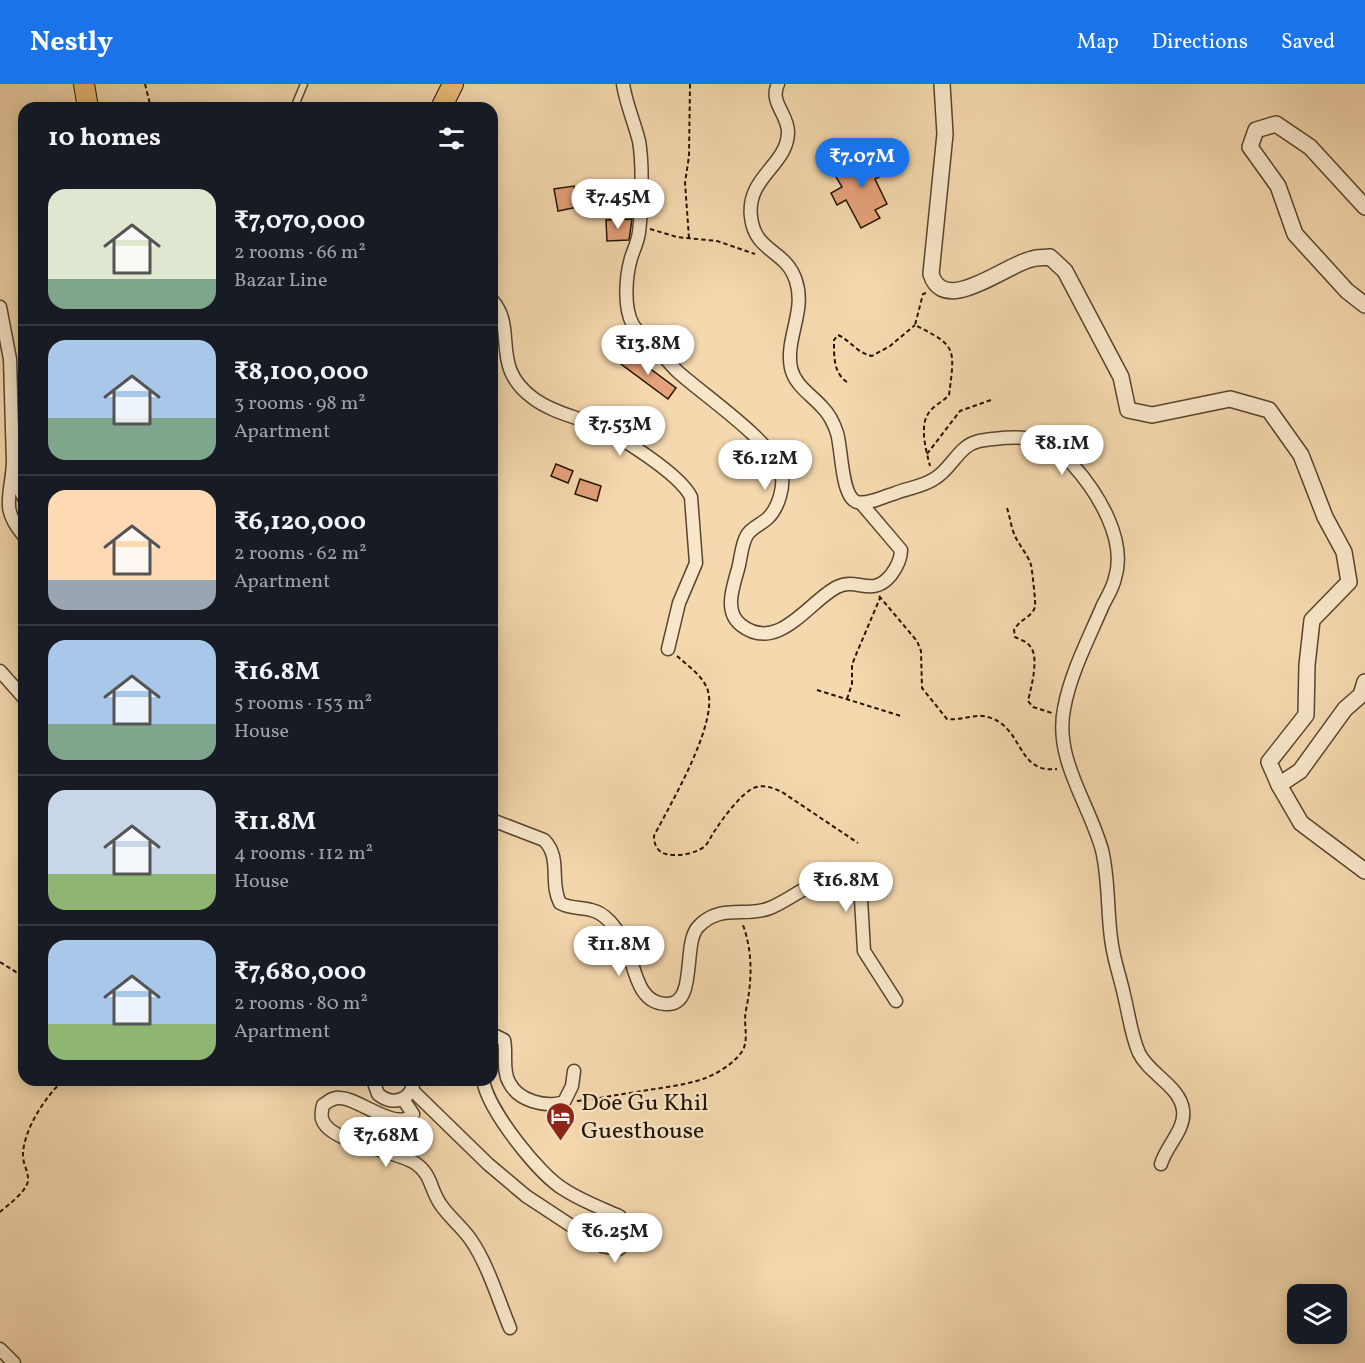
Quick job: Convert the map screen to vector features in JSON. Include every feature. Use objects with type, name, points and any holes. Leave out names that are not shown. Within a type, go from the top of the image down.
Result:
[{"type":"highway","points":[[84,84],[87,102]]},
{"type":"highway","points":[[444,102],[451,85]]},
{"type":"street","points":[[623,84],[626,102],[639,140],[640,154],[639,226],[629,270],[627,302],[634,325],[676,370],[764,445],[776,460],[781,472],[782,483],[776,506],[769,517],[746,536],[732,589],[733,616],[740,624],[759,632],[773,632],[790,625],[827,592],[841,585],[871,588],[885,582],[901,559],[901,550],[861,503]]},
{"type":"street","points":[[778,84],[774,98],[788,132],[785,145],[777,160],[755,189],[750,205],[751,219],[755,233],[763,246],[784,259],[796,279],[799,294],[798,316],[790,355],[794,376],[798,384],[826,410],[832,419],[839,438],[849,496],[861,503],[920,486],[934,480],[971,444],[982,440],[1025,436],[1038,440],[1055,450],[1073,466],[1109,518],[1115,542],[1117,570],[1071,685],[1063,715],[1063,741],[1070,768],[1105,862],[1111,939],[1138,1052],[1145,1064],[1176,1094],[1184,1113],[1182,1122],[1161,1164]]},
{"type":"street","points":[[942,84],[945,134],[931,274],[938,288],[947,291],[964,289],[1031,259],[1050,257],[1065,271],[1121,377],[1128,410],[1152,415],[1230,399],[1269,410],[1301,455],[1325,517],[1344,552],[1349,582],[1312,620],[1307,665],[1306,715],[1269,762],[1301,824],[1365,871]]},
{"type":"street","points":[[1365,207],[1310,147],[1276,124],[1256,130],[1250,147],[1278,186],[1295,234],[1347,291],[1365,305]]},
{"type":"street","points":[[0,307],[10,359],[12,475],[5,499],[6,514],[18,529]]},
{"type":"street","points":[[498,320],[511,375],[533,399],[611,433],[687,488],[691,497],[696,563],[679,603],[668,649]]},
{"type":"street","points":[[12,475],[18,486]]},
{"type":"street","points":[[0,671],[18,691]]},
{"type":"street","points":[[1279,785],[1300,771],[1345,709],[1361,694],[1365,682]]},
{"type":"street","points":[[498,822],[544,840],[550,846],[555,863],[556,889],[560,903],[574,909],[592,910],[610,922],[625,942],[633,972],[643,991],[659,1004],[669,1005],[681,997],[688,977],[691,938],[699,925],[724,912],[739,910],[756,912],[770,909],[797,893],[826,881],[851,886],[858,892],[861,899],[864,951],[896,1001]]},
{"type":"street","points":[[498,1037],[504,1040],[509,1082],[530,1100],[547,1105],[564,1102],[572,1086],[574,1071]]},
{"type":"street","points":[[375,1086],[378,1094],[389,1101],[403,1099],[412,1086]]},
{"type":"street","points":[[414,1086],[488,1164],[526,1196],[602,1246],[619,1249],[626,1244],[630,1230],[626,1222],[565,1191],[552,1181],[537,1166],[489,1099],[485,1086]]},
{"type":"street","points":[[403,1099],[413,1114],[408,1118],[388,1117],[348,1099],[340,1098],[330,1099],[323,1105],[322,1120],[327,1127],[339,1135],[366,1147],[414,1162],[427,1172],[441,1206],[472,1241],[510,1328]]},
{"type":"street","points":[[0,1349],[14,1363]]},
{"type":"lane","points":[[296,102],[304,84]]},
{"type":"path","points":[[145,84],[150,102]]},
{"type":"path","points":[[689,238],[685,183],[690,84]]},
{"type":"path","points":[[639,226],[677,237],[717,241],[754,254],[775,253]]},
{"type":"path","points":[[847,382],[841,378],[835,368],[834,340],[838,335],[862,354],[872,356],[890,346],[915,324],[923,294],[947,291]]},
{"type":"path","points":[[915,324],[941,338],[949,346],[952,355],[949,395],[928,412],[924,433],[934,480]]},
{"type":"path","points":[[927,454],[960,411],[991,400]]},
{"type":"path","points":[[1007,508],[1014,533],[1031,563],[1036,601],[1035,608],[1017,623],[1014,630],[1016,636],[1030,644],[1034,650],[1034,680],[1028,700],[1032,707],[1038,710],[1063,715]]},
{"type":"path","points":[[871,588],[917,641],[921,651],[922,688],[947,720],[987,716],[1009,728],[1031,765],[1052,770],[1070,768]]},
{"type":"path","points":[[847,699],[852,684],[852,665],[880,598]]},
{"type":"path","points":[[668,649],[698,676],[707,687],[709,696],[704,734],[654,836],[654,843],[659,852],[667,855],[680,855],[697,851],[706,845],[720,823],[751,790],[768,785],[858,843]]},
{"type":"path","points":[[817,690],[901,716]]},
{"type":"path","points":[[564,1102],[673,1086],[704,1079],[725,1068],[738,1057],[747,1036],[744,1021],[751,984],[749,941],[739,910]]},
{"type":"path","points":[[0,962],[18,973]]},
{"type":"path","points":[[0,1212],[26,1186],[28,1180],[23,1153],[28,1135],[39,1111],[58,1086]]},
{"type":"building","points":[[879,153],[889,172],[875,179],[887,204],[875,210],[880,218],[861,228],[846,200],[837,205],[831,193],[842,187],[835,175]]},
{"type":"building","points":[[574,186],[578,207],[558,211],[554,189]]},
{"type":"building","points":[[632,219],[629,240],[607,241],[606,220]]},
{"type":"building","points":[[629,353],[676,388],[668,399],[621,364]]},
{"type":"building","points":[[556,464],[573,471],[568,483],[551,476]]},
{"type":"building","points":[[580,479],[601,486],[597,501],[575,494]]},
{"type":"place","name":"Doe Gu Khil Guesthouse","points":[[560,1142]]}]
